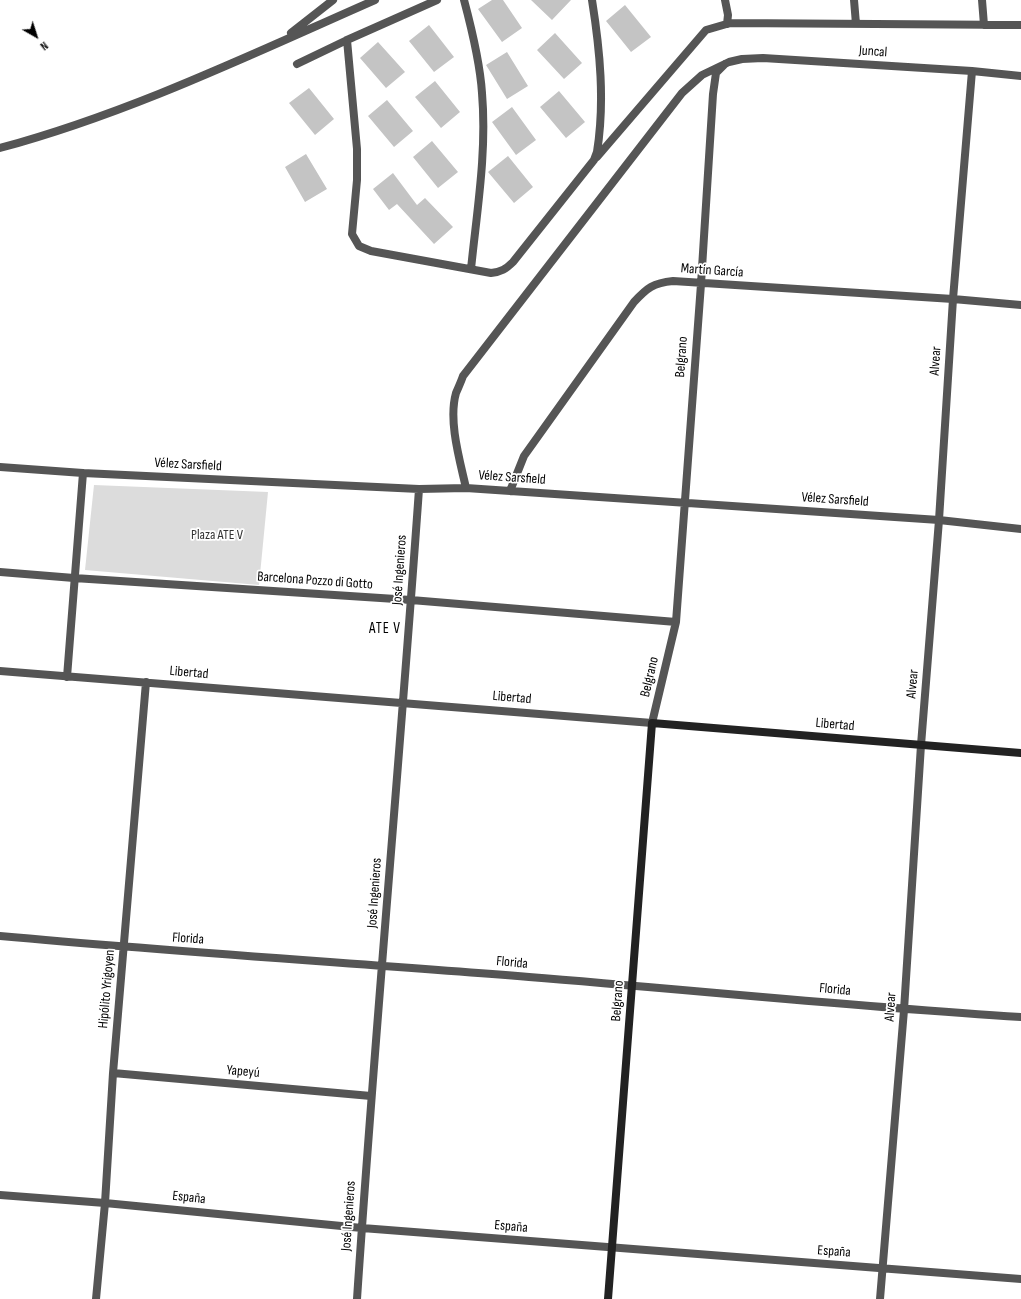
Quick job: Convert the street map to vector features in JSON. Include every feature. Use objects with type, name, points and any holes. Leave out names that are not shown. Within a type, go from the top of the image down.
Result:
[{"type":"main road","name":"Libertad","points":[[652,723],[1021,753]]},
{"type":"main road","name":"Belgrano","points":[[608,1299],[652,723]]},
{"type":"street","points":[[281,41],[333,0]]},
{"type":"street","points":[[0,148],[76,125],[150,98],[375,0]]},
{"type":"street","points":[[296,64],[437,0]]},
{"type":"street","points":[[464,0],[471,28],[481,86],[484,138],[481,184],[471,269]]},
{"type":"street","points":[[592,0],[598,36],[601,100],[598,147],[594,160]]},
{"type":"street","points":[[725,0],[728,15],[727,24]]},
{"type":"street","points":[[854,0],[856,24]]},
{"type":"street","points":[[982,0],[984,25]]},
{"type":"street","points":[[347,40],[357,149],[357,180],[352,234],[359,246],[371,251],[471,269],[499,272],[507,269],[594,160],[706,30],[727,24],[1021,25]]},
{"type":"street","name":"Juncal","points":[[466,488],[455,441],[454,408],[456,394],[463,376],[682,92],[702,75],[725,64],[742,59],[763,58],[972,71],[1021,76]]},
{"type":"street","name":"Belgrano","points":[[652,723],[676,622],[701,284],[712,94],[716,73],[725,64]]},
{"type":"street","name":"Alvear","points":[[880,1299],[904,1010],[921,745],[939,520],[953,299],[972,71]]},
{"type":"street","name":"Martín García","points":[[510,491],[524,456],[642,293],[657,283],[673,281],[953,299],[1021,305]]},
{"type":"street","name":"Vélez Sarsfield","points":[[0,467],[82,473],[419,490],[466,488],[939,520],[1021,529]]},
{"type":"street","points":[[67,676],[82,473]]},
{"type":"street","name":"José Ingenieros","points":[[357,1299],[371,1096],[383,965],[419,490]]},
{"type":"street","name":"Barcelona Pozzo di Gotto","points":[[0,572],[411,600],[676,622]]},
{"type":"street","name":"Libertad","points":[[0,672],[402,702],[652,723]]},
{"type":"street","name":"Hipólito Yrigoyen","points":[[96,1299],[105,1203],[123,947],[146,682]]},
{"type":"street","name":"Florida","points":[[0,936],[123,947],[383,965],[632,985],[904,1010],[1021,1017]]},
{"type":"street","name":"Yapeyú","points":[[113,1073],[371,1096]]},
{"type":"street","name":"España","points":[[0,1195],[105,1203],[362,1228],[1021,1279]]},
{"type":"green space","name":"Plaza ATE V","points":[[94,485],[268,492],[259,585],[85,570]]},
{"type":"building","points":[[492,0],[503,0],[522,28],[502,42],[478,9]]},
{"type":"building","points":[[531,0],[571,0],[552,20]]},
{"type":"building","points":[[625,5],[651,37],[631,52],[606,21]]},
{"type":"building","points":[[429,25],[454,57],[434,72],[409,41]]},
{"type":"building","points":[[555,33],[582,63],[564,79],[537,50]]},
{"type":"building","points":[[378,42],[405,72],[386,88],[360,58]]},
{"type":"building","points":[[507,52],[528,86],[507,99],[486,65]]},
{"type":"building","points":[[435,81],[460,112],[441,128],[415,97]]},
{"type":"building","points":[[309,88],[334,119],[315,135],[289,103]]},
{"type":"building","points":[[559,91],[585,122],[566,138],[540,107]]},
{"type":"building","points":[[387,100],[413,131],[394,147],[368,116]]},
{"type":"building","points":[[512,107],[536,140],[516,155],[492,122]]},
{"type":"building","points":[[432,141],[458,172],[438,188],[413,157]]},
{"type":"building","points":[[306,154],[327,189],[305,202],[285,167]]},
{"type":"building","points":[[508,156],[533,187],[514,203],[488,172]]},
{"type":"building","points":[[393,173],[417,205],[425,198],[453,227],[434,244],[397,204],[389,210],[373,189]]},
{"type":"district","name":"ATE V","points":[[385,629]]}]
